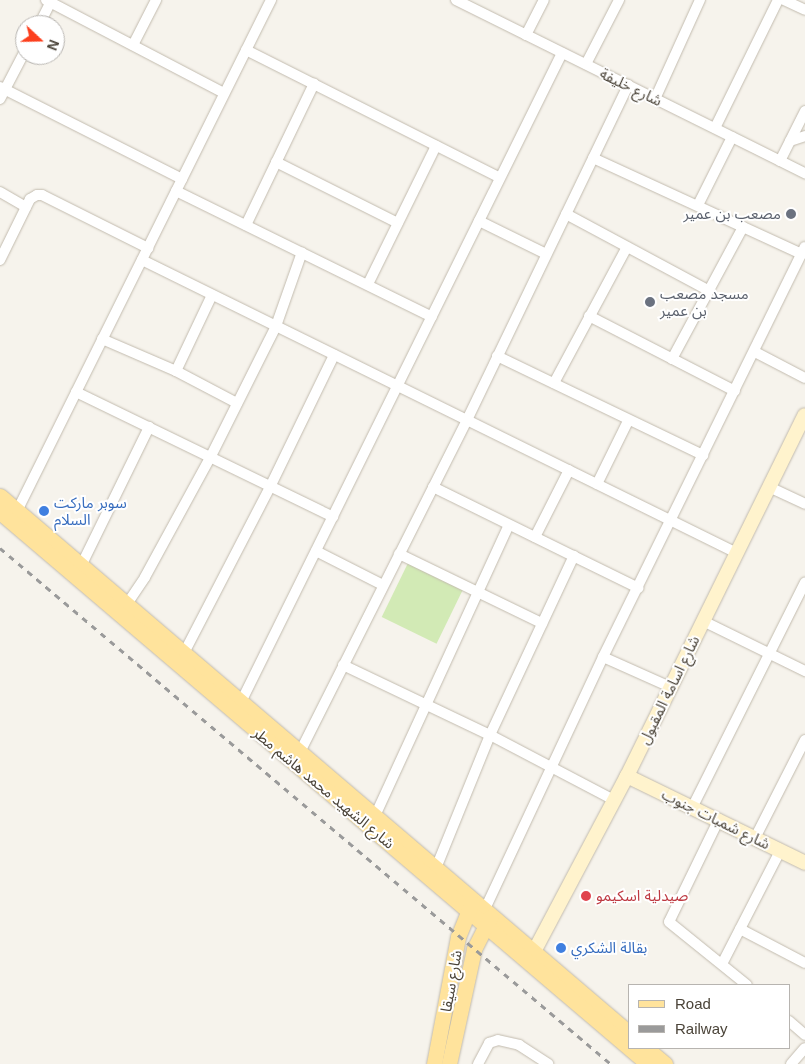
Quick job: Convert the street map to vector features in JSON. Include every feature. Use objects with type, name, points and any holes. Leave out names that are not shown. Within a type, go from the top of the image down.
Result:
[{"type":"main road","name":"شارع الشهيد محمد هاشم مطر","points":[[0,496],[436,868],[471,905]]},
{"type":"main road","name":"شارع الشهيد محمد هاشم مطر","points":[[0,512],[471,905],[487,916],[628,1046]]},
{"type":"main road","name":"شارع سيقا","points":[[434,1064],[458,937],[471,905]]},
{"type":"main road","name":"شارع سيقا","points":[[449,1064],[474,949],[487,916]]},
{"type":"main road","name":"شارع الشهيد محمد هاشم مطر","points":[[532,957],[628,1032]]},
{"type":"main road","name":"شارع الشهيد محمد هاشم مطر","points":[[632,1049],[648,1064]]},
{"type":"main road","points":[[647,1049],[666,1064]]},
{"type":"street","points":[[133,45],[156,0]]},
{"type":"street","points":[[17,511],[271,0]]},
{"type":"street","name":"شارع خليفة","points":[[456,0],[805,173]]},
{"type":"street","points":[[526,35],[544,0]]},
{"type":"street","points":[[586,64],[619,0]]},
{"type":"street","points":[[655,99],[700,0]]},
{"type":"street","points":[[715,128],[778,0]]},
{"type":"street","points":[[784,0],[805,10]]},
{"type":"street","points":[[43,15],[49,1],[224,93]]},
{"type":"street","points":[[246,50],[500,178]]},
{"type":"street","points":[[241,702],[562,52]]},
{"type":"street","points":[[0,99],[3,88],[17,65]]},
{"type":"street","points":[[246,225],[314,84]]},
{"type":"street","points":[[300,752],[467,420],[628,85]]},
{"type":"street","points":[[3,88],[182,179]]},
{"type":"street","points":[[780,161],[805,111]]},
{"type":"street","points":[[790,141],[805,136]]},
{"type":"street","points":[[698,205],[732,137]]},
{"type":"street","points":[[368,284],[436,146]]},
{"type":"street","points":[[487,916],[603,657],[755,352],[803,250],[743,227],[592,158]]},
{"type":"street","points":[[276,162],[398,223]]},
{"type":"street","points":[[176,191],[432,316]]},
{"type":"street","points":[[0,192],[26,207]]},
{"type":"street","points":[[0,260],[30,199],[42,195],[148,248]]},
{"type":"street","points":[[566,214],[708,290]]},
{"type":"street","points":[[479,221],[546,254]]},
{"type":"street","points":[[672,359],[743,227]]},
{"type":"street","points":[[554,383],[628,247]]},
{"type":"street","points":[[126,604],[145,577],[210,458],[276,326],[302,252]]},
{"type":"street","points":[[142,260],[737,553]]},
{"type":"street","points":[[176,371],[212,295]]},
{"type":"street","points":[[589,316],[735,391]]},
{"type":"street","points":[[102,339],[176,371],[237,403]]},
{"type":"street","points":[[755,352],[805,378]]},
{"type":"street","points":[[184,653],[270,487],[334,355]]},
{"type":"street","points":[[497,356],[628,421],[703,455]]},
{"type":"street","points":[[76,392],[333,517]]},
{"type":"street","name":"شارع اسامة المقبول","points":[[532,957],[614,800],[805,415]]},
{"type":"street","points":[[597,484],[628,421]]},
{"type":"street","points":[[81,566],[149,427]]},
{"type":"street","points":[[535,537],[569,470]]},
{"type":"street","points":[[433,487],[638,588]]},
{"type":"street","points":[[769,487],[805,504]]},
{"type":"street","points":[[375,816],[509,525]]},
{"type":"street","points":[[316,551],[383,585]]},
{"type":"street","points":[[399,554],[542,623]]},
{"type":"street","points":[[436,868],[490,735],[574,556]]},
{"type":"street","points":[[693,806],[805,582]]},
{"type":"street","points":[[703,621],[805,671]]},
{"type":"street","points":[[603,657],[670,687]]},
{"type":"street","points":[[343,666],[490,735],[614,800]]},
{"type":"street","points":[[755,838],[805,740]]},
{"type":"street","name":"شارع شمبات جنوب","points":[[626,776],[693,806],[805,863]]},
{"type":"street","points":[[719,819],[669,922],[745,984]]},
{"type":"street","points":[[722,964],[780,850]]},
{"type":"street","points":[[740,930],[805,963]]},
{"type":"street","points":[[790,1022],[805,1035]]},
{"type":"street","points":[[478,1064],[490,1043],[498,1040],[520,1045],[548,1064]]},
{"type":"street","points":[[791,1064],[805,1048]]},
{"type":"green space","points":[[408,563],[463,590],[437,644],[382,617]]},
{"type":"railway","points":[[0,548],[611,1064]]},
{"type":"place","name":"مصعب بن عمير","points":[[791,214]]},
{"type":"place","name":"مسجد مصعب بن عمير","points":[[650,302]]},
{"type":"place","name":"سوبر ماركت السلام","points":[[44,511]]},
{"type":"place","name":"صيدلية اسكيمو","points":[[586,896]]},
{"type":"place","name":"بقالة الشكري","points":[[561,948]]}]
